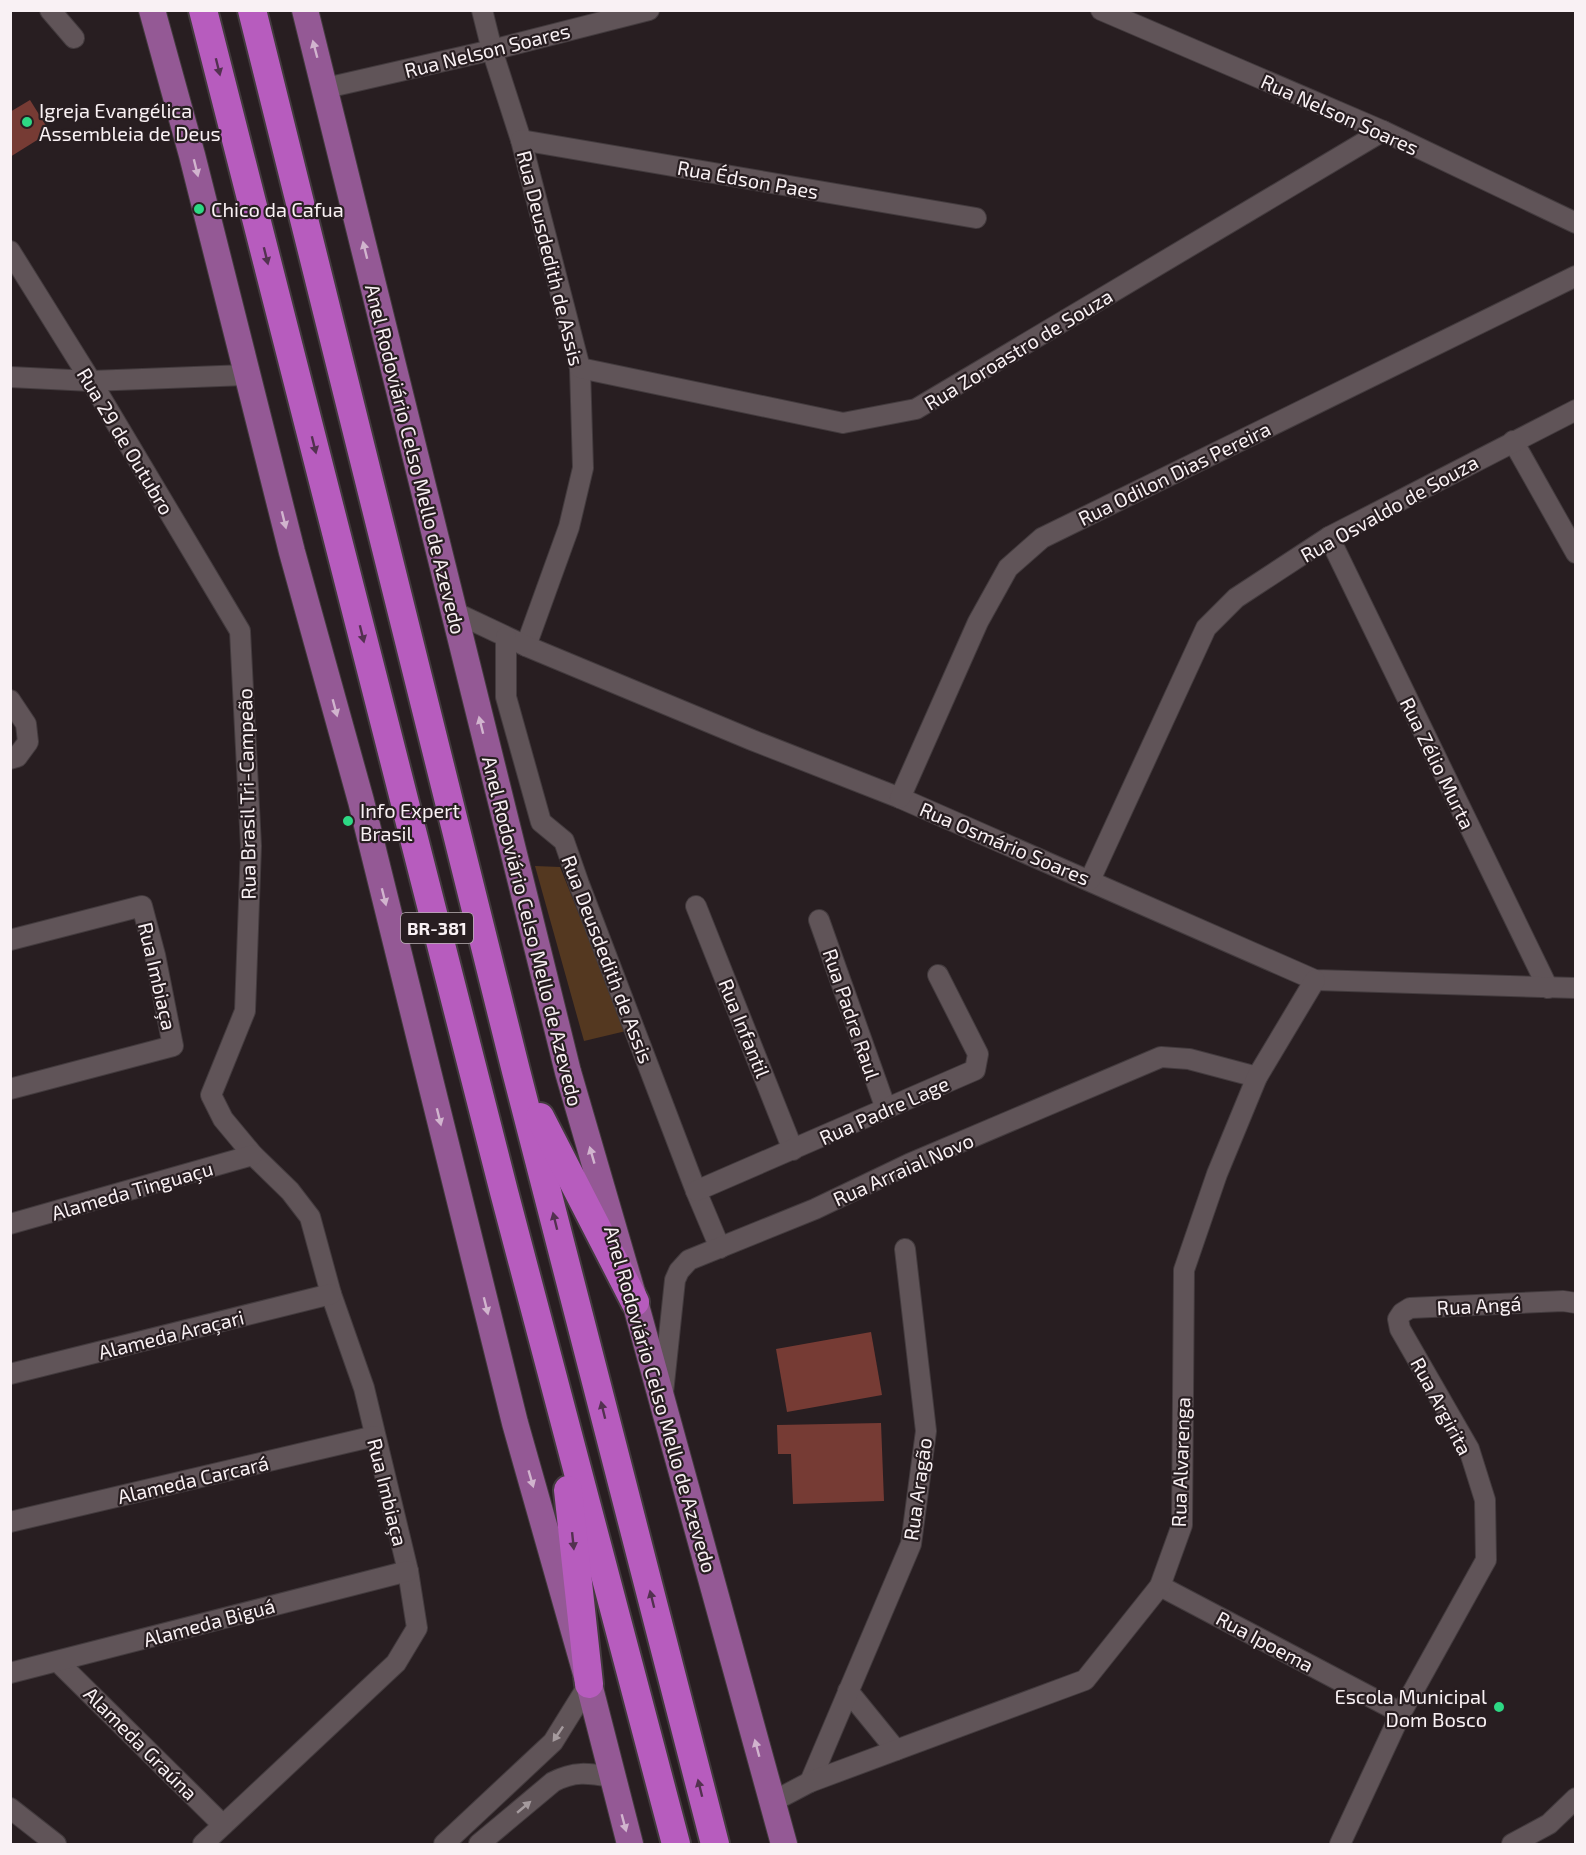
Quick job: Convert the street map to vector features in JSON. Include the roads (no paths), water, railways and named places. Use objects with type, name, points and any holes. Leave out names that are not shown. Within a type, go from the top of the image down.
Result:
[{"type":"highway","name":"BR-381","points":[[203,10],[498,1169],[675,1845]]},
{"type":"highway","name":"BR-381","points":[[252,12],[516,1071],[715,1845]]},
{"type":"highway","points":[[516,1071],[635,1302]]},
{"type":"highway","points":[[559,1399],[589,1684]]},
{"type":"main road","points":[[152,10],[192,155],[295,564],[361,801],[515,1423],[589,1684],[630,1845]]},
{"type":"main road","name":"Anel Rodoviário Celso Mello de Azevedo","points":[[305,10],[568,1072],[635,1302],[784,1845]]},
{"type":"street","points":[[50,10],[74,38]]},
{"type":"street","name":"Rua Deusdedith de Assis","points":[[482,10],[492,50],[521,140],[580,368],[584,468],[569,527],[526,646]]},
{"type":"street","name":"Rua Nelson Soares","points":[[326,88],[492,50],[649,10]]},
{"type":"street","name":"Rua Nelson Soares","points":[[1101,10],[1383,131],[1575,223]]},
{"type":"street","name":"Rua Zoroastro de Souza","points":[[580,368],[843,423],[916,409],[1383,131]]},
{"type":"street","name":"Rua Édson Paes","points":[[521,140],[976,218]]},
{"type":"street","name":"Rua 29 de Outubro","points":[[10,251],[91,381],[240,631]]},
{"type":"street","name":"Rua Odilon Dias Pereira","points":[[900,798],[978,622],[1008,568],[1042,538],[1575,276]]},
{"type":"street","points":[[10,377],[91,381],[246,375]]},
{"type":"street","name":"Rua Osvaldo de Souza","points":[[1090,880],[1206,627],[1236,598],[1329,537],[1575,410]]},
{"type":"street","points":[[1513,441],[1575,553]]},
{"type":"street","name":"Rua Zélio Murta","points":[[1329,537],[1548,988]]},
{"type":"street","name":"Rua Osmário Soares","points":[[452,611],[526,646],[752,740],[900,798],[1315,980],[1575,988]]},
{"type":"street","name":"Rua Brasil Tri-Campeão","points":[[211,1095],[244,1011],[251,846],[240,631]]},
{"type":"street","name":"Rua Deusdedith de Assis","points":[[506,637],[506,697],[541,822],[564,841],[696,1191],[720,1248]]},
{"type":"street","points":[[10,700],[26,724],[28,742],[17,757],[10,759]]},
{"type":"street","name":"Rua Imbiaça","points":[[10,940],[142,906],[173,1046],[10,1089]]},
{"type":"street","name":"Rua Infantil","points":[[696,906],[793,1150]]},
{"type":"street","name":"Rua Padre Raul","points":[[819,920],[886,1109]]},
{"type":"street","name":"Rua Padre Lage","points":[[696,1191],[975,1070],[978,1054],[938,975]]},
{"type":"street","name":"Rua Alvarenga","points":[[772,1802],[810,1782],[1085,1680],[1160,1586],[1182,1525],[1184,1270],[1217,1174],[1257,1077],[1315,980]]},
{"type":"street","name":"Rua Arraial Novo","points":[[662,1401],[675,1280],[679,1271],[690,1260],[815,1209],[909,1164],[1161,1058],[1189,1059],[1257,1077]]},
{"type":"street","name":"Rua Imbiaça","points":[[203,1845],[396,1663],[417,1628],[408,1571],[364,1388],[331,1294],[310,1217],[290,1191],[253,1155],[223,1119],[211,1095]]},
{"type":"street","name":"Alameda Tinguaçu","points":[[10,1224],[253,1155]]},
{"type":"street","name":"Rua Aragão","points":[[810,1782],[911,1544],[926,1431],[905,1249]]},
{"type":"street","name":"Alameda Araçari","points":[[10,1374],[331,1294]]},
{"type":"street","name":"Rua Angá","points":[[1400,1329],[1398,1319],[1410,1308],[1563,1301],[1575,1303]]},
{"type":"street","name":"Rua Argirita","points":[[1340,1845],[1401,1713],[1486,1560],[1485,1500],[1468,1449],[1400,1329]]},
{"type":"street","name":"Alameda Carcará","points":[[10,1522],[375,1436]]},
{"type":"street","name":"Alameda Biguá","points":[[10,1673],[408,1571]]},
{"type":"street","name":"Rua Ipoema","points":[[1160,1586],[1401,1713]]},
{"type":"street","name":"Alameda Graúna","points":[[58,1662],[223,1825]]},
{"type":"street","points":[[444,1845],[553,1742],[589,1684]]},
{"type":"street","points":[[848,1691],[896,1750]]},
{"type":"street","points":[[479,1845],[552,1782],[566,1775],[590,1774],[611,1777]]},
{"type":"street","points":[[1512,1845],[1549,1824],[1575,1798]]},
{"type":"street","points":[[10,1808],[56,1845]]},
{"type":"place","name":"Igreja Evangélica Assembleia de Deus","points":[[27,122]]},
{"type":"place","name":"Chico da Cafua","points":[[199,209]]},
{"type":"place","name":"Info Expert Brasil","points":[[348,821]]},
{"type":"place","name":"Escola Municipal Dom Bosco","points":[[1499,1707]]}]
